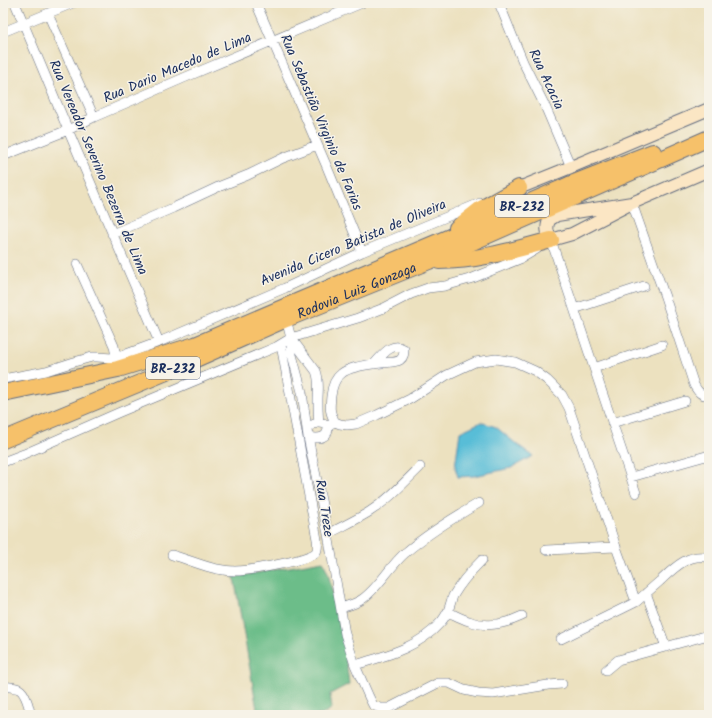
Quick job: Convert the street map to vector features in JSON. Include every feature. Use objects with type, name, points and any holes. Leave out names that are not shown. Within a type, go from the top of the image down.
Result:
[{"type":"highway","name":"Rodovia Luiz Gonzaga","points":[[3,440],[164,373],[289,311],[385,254],[445,239],[561,188],[666,147],[709,127]]},
{"type":"highway","name":"Rodovia Luiz Gonzaga","points":[[3,393],[118,369],[194,345],[429,261],[709,138]]},
{"type":"highway","points":[[445,239],[481,209],[519,188]]},
{"type":"highway","points":[[429,261],[452,261],[496,254],[548,241]]},
{"type":"main road","name":"Avenida Cicero Batista de Oliveira","points":[[519,188],[709,109]]},
{"type":"main road","points":[[632,203],[557,215],[549,220],[546,226],[548,241],[572,234],[632,203],[709,170]]},
{"type":"street","name":"Rua Vereador Severino Bezerra de Lima","points":[[15,3],[159,342]]},
{"type":"street","points":[[3,32],[73,3]]},
{"type":"street","name":"Rua Sebastião Virginio de Farias","points":[[256,3],[362,252]]},
{"type":"street","name":"Rua Dario Macedo de Lima","points":[[3,156],[68,130],[94,117],[186,77],[362,3]]},
{"type":"street","name":"Rua Acacia","points":[[499,3],[523,62],[545,106],[571,167]]},
{"type":"street","points":[[48,14],[94,117]]},
{"type":"street","points":[[112,234],[248,175],[282,158],[317,145]]},
{"type":"street","name":"Avenida Cicero Batista de Oliveira","points":[[3,379],[46,371],[92,357],[112,358],[159,342],[285,288],[362,252],[385,254],[464,210],[519,188]]},
{"type":"street","points":[[632,203],[663,290],[694,385],[700,394],[704,396],[709,395]]},
{"type":"street","points":[[3,462],[281,345],[291,338],[358,318],[384,308],[410,294],[428,288],[445,286],[473,278],[522,258],[548,241],[574,309],[636,493]]},
{"type":"street","points":[[77,264],[114,346],[116,357]]},
{"type":"street","points":[[574,309],[644,286]]},
{"type":"street","points":[[285,288],[289,311],[291,351],[302,392],[308,437],[328,534],[345,634],[355,665],[368,697],[373,705],[380,708],[389,708],[438,683],[443,682],[449,683],[464,690],[493,694],[562,684]]},
{"type":"street","points":[[291,338],[316,371],[319,388],[318,407],[328,423]]},
{"type":"street","name":"Rua Treze","points":[[172,555],[216,569],[235,571],[259,569],[305,558],[317,552],[318,547],[316,534],[281,345]]},
{"type":"street","points":[[594,368],[662,345]]},
{"type":"street","points":[[307,428],[311,425],[328,423],[347,425],[356,424],[410,400],[447,375],[474,362],[496,359],[516,362],[535,371],[547,380],[562,395],[569,408],[636,602]]},
{"type":"street","points":[[308,437],[317,439],[327,434],[331,414],[330,405],[332,389],[336,379],[342,373],[350,369],[374,364]]},
{"type":"street","points":[[297,371],[303,366],[311,365]]},
{"type":"street","points":[[302,392],[312,392],[319,388]]},
{"type":"street","points":[[612,423],[685,401]]},
{"type":"street","points":[[630,477],[706,456]]},
{"type":"street","points":[[328,534],[370,512],[391,495],[420,467]]},
{"type":"street","points":[[341,608],[360,600],[369,593],[392,566],[416,544],[479,503]]},
{"type":"street","points":[[546,550],[616,546]]},
{"type":"street","points":[[561,639],[636,602],[677,565],[692,558],[709,558]]},
{"type":"street","points":[[355,665],[388,656],[408,647],[427,635],[440,623],[448,612],[452,598],[459,587],[482,560]]},
{"type":"street","points":[[646,594],[666,647]]},
{"type":"street","points":[[448,612],[470,622],[486,625],[510,621],[522,616]]},
{"type":"street","points":[[606,670],[618,660],[705,636]]},
{"type":"street","points":[[3,686],[18,689],[23,692],[30,715]]},
{"type":"green space","points":[[323,561],[328,573],[344,643],[349,684],[330,694],[332,708],[322,715],[258,715],[234,577]]},
{"type":"water","points":[[481,422],[496,427],[533,456],[511,468],[474,476],[458,477],[455,467],[460,432]]}]
